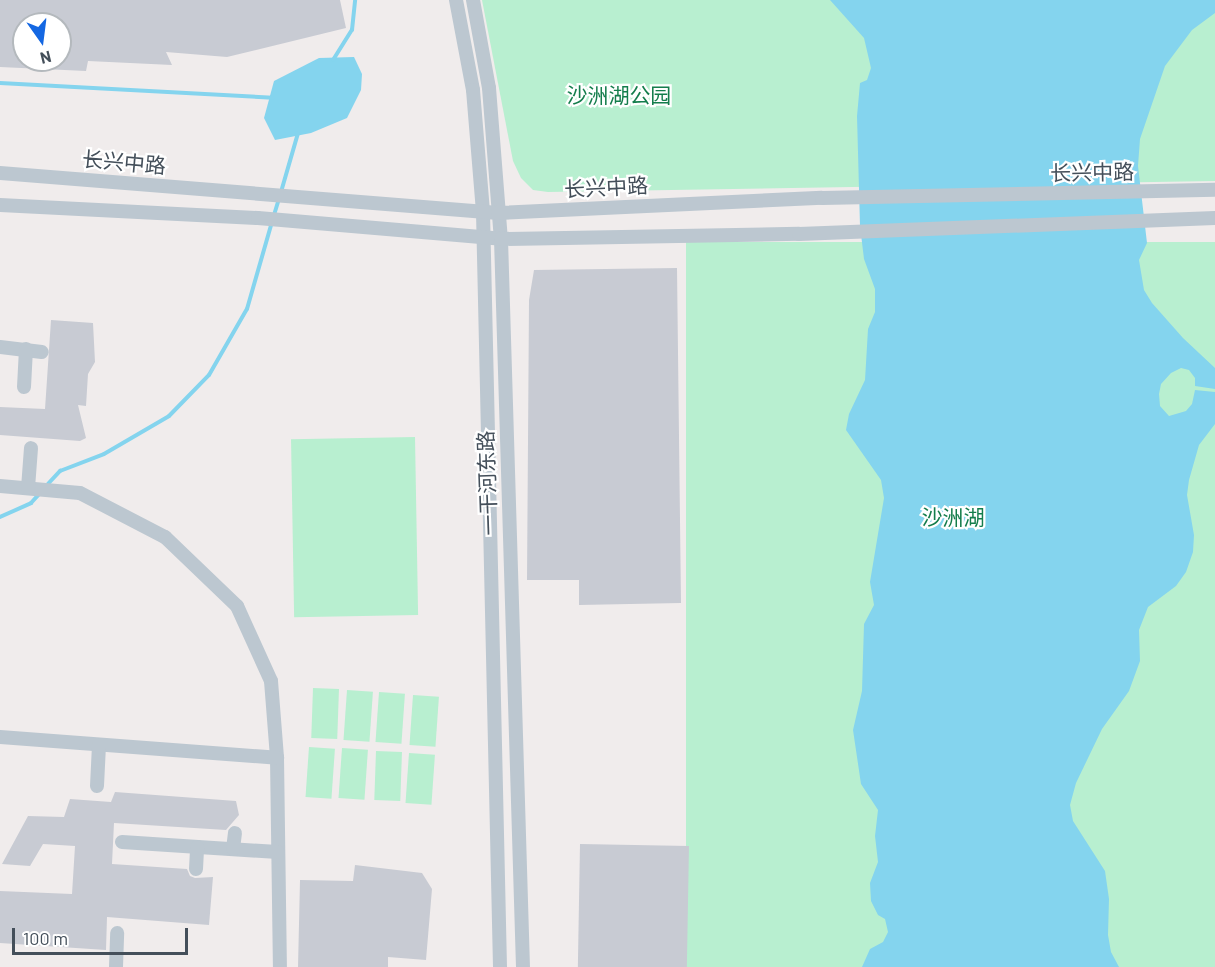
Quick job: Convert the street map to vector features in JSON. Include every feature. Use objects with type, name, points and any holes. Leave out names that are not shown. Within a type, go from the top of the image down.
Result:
[{"type":"street","name":"一干河东路","points":[[456,0],[472,90],[483,212],[500,967]]},
{"type":"street","name":"一干河东路","points":[[473,0],[489,88],[501,239],[523,967]]},
{"type":"street","name":"长兴中路","points":[[0,173],[498,213],[822,198],[1215,190]]},
{"type":"street","points":[[0,204],[258,218],[501,239],[799,234],[1215,218]]},
{"type":"street","points":[[0,347],[42,352]]},
{"type":"street","points":[[24,387],[26,349]]},
{"type":"street","points":[[31,448],[31,488]]},
{"type":"street","points":[[0,486],[80,493],[165,537],[237,606],[272,681],[278,758],[280,967]]},
{"type":"street","points":[[0,737],[278,758]]},
{"type":"street","points":[[96,786],[99,745]]},
{"type":"street","points":[[233,849],[235,833]]},
{"type":"street","points":[[122,843],[278,852]]},
{"type":"street","points":[[196,847],[196,869]]},
{"type":"street","points":[[116,967],[117,933]]},
{"type":"green space","name":"沙洲湖公园","points":[[482,0],[1215,0],[1215,181],[548,192],[533,190],[521,178],[513,161]]},
{"type":"green space","name":"沙洲湖","points":[[686,242],[1215,242],[1215,967],[686,967]]},
{"type":"green space","points":[[415,437],[418,615],[294,617],[291,439]]},
{"type":"green space","points":[[313,688],[339,689],[337,739],[311,738]]},
{"type":"green space","points":[[347,690],[373,692],[369,742],[344,740]]},
{"type":"green space","points":[[379,692],[405,694],[401,744],[376,742]]},
{"type":"green space","points":[[413,695],[439,697],[435,747],[410,745]]},
{"type":"green space","points":[[309,747],[335,749],[331,799],[306,797]]},
{"type":"green space","points":[[342,748],[368,750],[364,800],[339,798]]},
{"type":"green space","points":[[376,751],[402,752],[400,801],[374,800]]},
{"type":"green space","points":[[409,753],[435,755],[431,805],[406,803]]},
{"type":"water","name":"沙洲湖","points":[[830,0],[1215,0],[1215,13],[1192,30],[1165,66],[1140,139],[1138,166],[1147,243],[1139,260],[1144,290],[1152,303],[1183,338],[1215,368],[1215,389],[1195,386],[1195,378],[1189,370],[1181,368],[1171,373],[1161,384],[1159,394],[1160,406],[1169,416],[1186,411],[1192,404],[1195,390],[1215,392],[1215,424],[1199,445],[1189,480],[1187,495],[1194,535],[1193,552],[1186,572],[1176,586],[1148,607],[1139,630],[1140,661],[1129,691],[1102,729],[1076,783],[1070,805],[1073,821],[1105,871],[1109,899],[1108,935],[1111,952],[1119,967],[862,967],[870,949],[883,942],[888,932],[885,919],[878,915],[871,901],[870,883],[878,862],[875,836],[878,810],[861,784],[853,730],[862,691],[864,624],[874,605],[870,582],[884,498],[881,480],[846,430],[849,414],[865,380],[868,329],[875,312],[875,289],[864,259],[860,226],[857,116],[860,83],[867,80],[871,68],[864,38]]},
{"type":"water","points":[[354,57],[362,74],[361,90],[347,118],[311,133],[275,140],[264,118],[274,81],[319,58]]},
{"type":"building","points":[[0,0],[340,0],[346,28],[227,57],[166,52],[172,65],[88,61],[86,71],[72,70],[72,12],[12,12],[12,68],[0,67]]},
{"type":"building","points":[[677,268],[681,603],[579,605],[579,580],[527,580],[529,300],[534,270]]},
{"type":"building","points":[[51,320],[93,323],[95,362],[88,374],[86,406],[78,405],[86,438],[80,441],[0,435],[0,407],[45,409]]},
{"type":"building","points":[[115,792],[236,801],[239,815],[226,830],[114,823],[112,864],[187,869],[190,876],[195,878],[213,877],[209,925],[107,917],[106,950],[0,943],[0,891],[72,894],[75,846],[43,844],[30,866],[2,864],[28,816],[64,817],[70,799],[111,802]]},
{"type":"building","points":[[580,844],[689,846],[687,967],[578,967]]},
{"type":"building","points":[[355,865],[422,873],[432,889],[426,960],[388,957],[388,967],[298,967],[300,880],[353,881]]},
{"type":"waterway","points":[[333,60],[352,30],[355,0]]},
{"type":"waterway","points":[[0,83],[273,98]]},
{"type":"waterway","points":[[281,192],[298,133]]},
{"type":"waterway","points":[[274,215],[279,199]]},
{"type":"waterway","points":[[46,486],[60,471],[104,454],[169,416],[209,375],[247,309],[272,222]]},
{"type":"waterway","points":[[0,517],[31,503],[39,494]]}]
